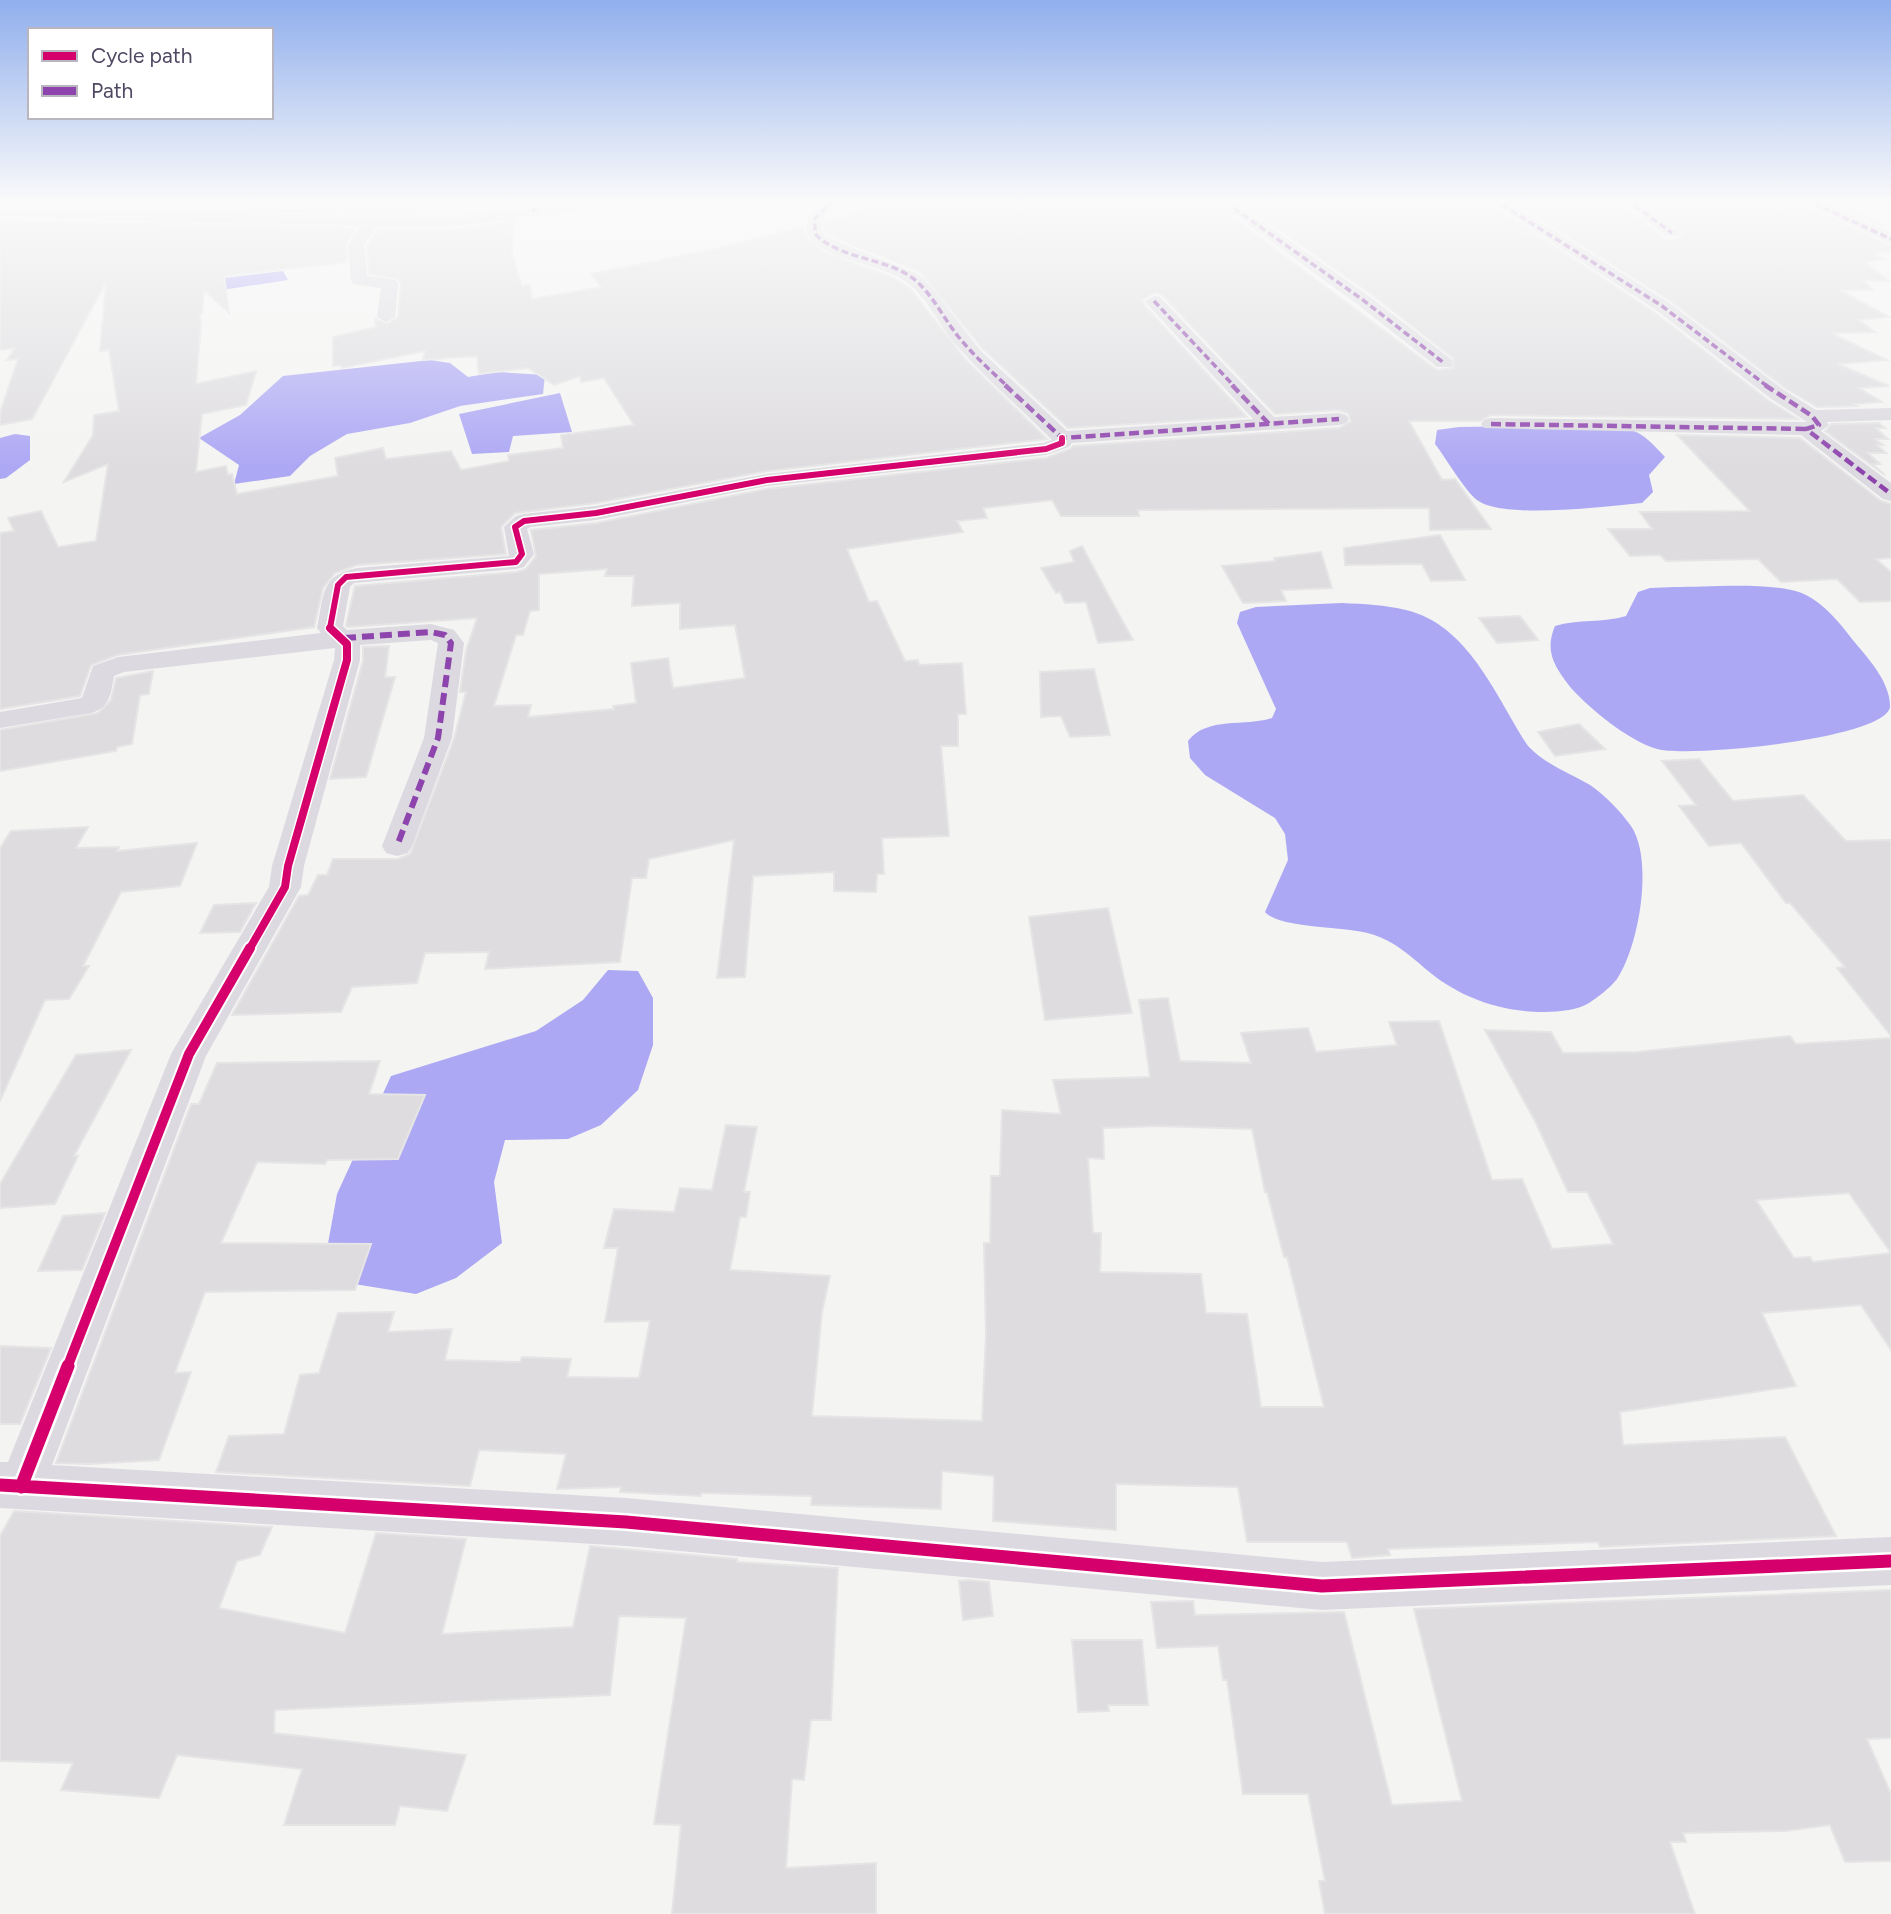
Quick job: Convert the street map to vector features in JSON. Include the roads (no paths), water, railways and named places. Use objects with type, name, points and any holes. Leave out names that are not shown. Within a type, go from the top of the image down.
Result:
[{"type":"street","points":[[386,317],[389,288]]},
{"type":"street","points":[[922,288],[960,338],[1062,438],[1339,419]]},
{"type":"street","points":[[1347,288],[1444,363]]},
{"type":"street","points":[[1633,288],[1661,306],[1777,394],[1891,494]]},
{"type":"street","points":[[1154,301],[1269,424]]},
{"type":"street","points":[[1491,424],[1809,423],[1891,414]]},
{"type":"street","points":[[1062,438],[1062,443],[1058,446],[1046,449],[767,480],[596,513],[524,521],[515,527],[522,554],[516,562],[357,575],[342,580],[338,585],[330,628],[344,638],[349,650],[288,866],[285,887],[189,1054],[10,1486],[626,1521],[1322,1586],[1891,1561]]},
{"type":"street","points":[[0,720],[91,705],[97,698],[102,672],[118,665],[344,638],[431,632],[446,635],[451,643],[438,738],[397,846]]}]
